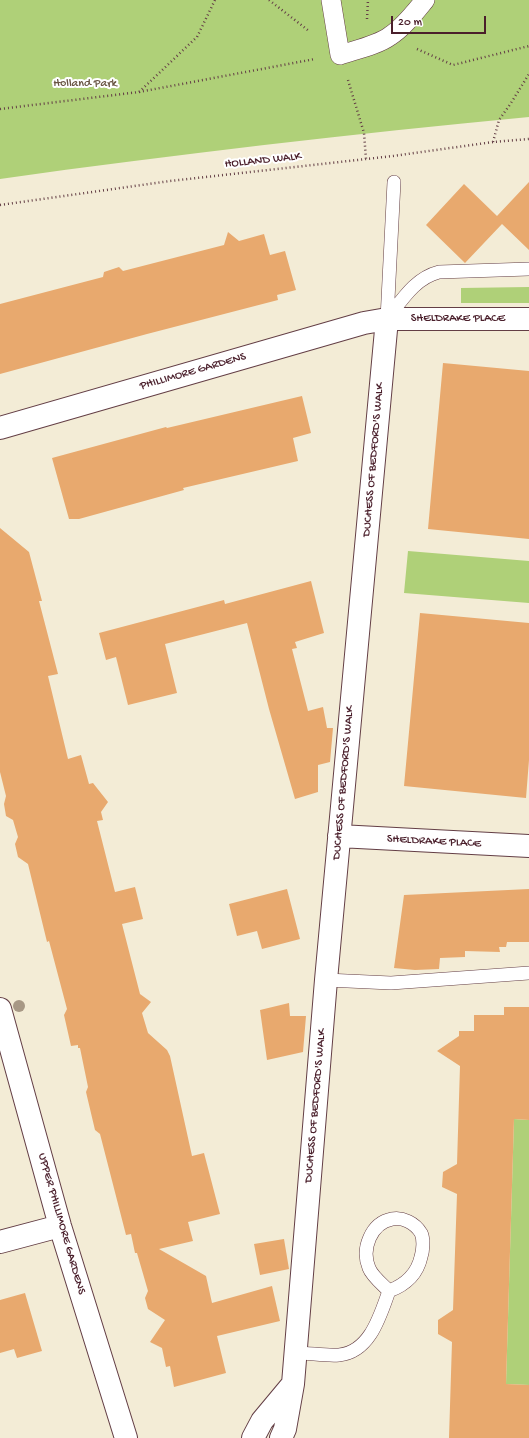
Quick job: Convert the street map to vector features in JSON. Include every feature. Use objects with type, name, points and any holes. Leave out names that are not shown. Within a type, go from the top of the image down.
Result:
[{"type":"street","points":[[331,0],[340,55],[390,36],[406,22],[426,0]]},
{"type":"street","name":"SHELDRAKE PLACE","points":[[388,318],[529,319]]},
{"type":"street","name":"PHILLIMORE GARDENS","points":[[0,428],[364,323],[388,318]]},
{"type":"street","name":"DUCHESS OF BEDFORD'S WALK","points":[[281,1438],[293,1384],[296,1353],[326,980],[388,318]]},
{"type":"street","name":"SHELDRAKE PLACE","points":[[339,836],[529,846]]},
{"type":"street","name":"UPPER PHILLIMORE GARDENS","points":[[0,1009],[60,1226],[126,1438]]},
{"type":"street","points":[[0,1242],[60,1226]]},
{"type":"street","points":[[254,1438],[262,1421],[293,1384]]},
{"type":"lane","name":"DUCHESS OF BEDFORD'S WALK","points":[[388,318],[394,182]]},
{"type":"lane","points":[[388,318],[407,294],[424,278],[432,274],[439,272],[529,269]]},
{"type":"lane","points":[[326,980],[391,983],[529,973]]},
{"type":"lane","points":[[393,1219],[404,1219],[413,1224],[421,1234],[423,1247],[421,1258],[410,1278],[400,1287],[388,1291],[369,1269],[366,1257],[367,1244],[373,1231],[383,1222],[393,1219]]},
{"type":"lane","points":[[296,1353],[340,1355],[355,1351],[368,1338],[379,1318],[388,1291]]},
{"type":"path","points":[[139,92],[197,37],[215,0]]},
{"type":"path","points":[[269,0],[340,55],[364,133],[366,159]]},
{"type":"path","points":[[390,36],[453,65],[529,46]]},
{"type":"path","points":[[0,109],[139,92],[340,55]]},
{"type":"path","points":[[493,142],[499,120],[529,74]]},
{"type":"path","name":"HOLLAND WALK","points":[[0,205],[170,181],[366,159],[493,142],[529,139]]},
{"type":"green space","name":"Holland Park","points":[[0,0],[529,0],[529,117],[264,145],[0,179]]},
{"type":"green space","points":[[529,287],[529,303],[461,303],[461,288]]},
{"type":"green space","points":[[408,551],[529,561],[529,603],[404,593]]},
{"type":"green space","points":[[514,1119],[529,1120],[529,1385],[506,1384]]},
{"type":"building","points":[[529,182],[529,250],[502,224],[465,263],[426,225],[464,184],[497,216]]},
{"type":"building","points":[[228,232],[239,241],[264,234],[270,255],[285,251],[296,290],[277,295],[278,300],[0,374],[0,304],[103,277],[104,272],[119,267],[123,271],[224,245]]},
{"type":"building","points":[[443,363],[529,371],[529,539],[428,529]]},
{"type":"building","points":[[302,396],[311,433],[293,438],[298,461],[183,488],[184,490],[79,519],[69,519],[52,458],[166,427]]},
{"type":"building","points":[[0,528],[29,552],[42,601],[39,601],[58,674],[48,676],[68,759],[81,755],[89,784],[93,783],[108,802],[101,812],[103,820],[97,821],[115,892],[135,887],[143,919],[122,924],[140,994],[151,1002],[142,1013],[148,1033],[167,1050],[170,1056],[192,1156],[204,1153],[220,1214],[188,1222],[193,1241],[159,1249],[206,1276],[212,1303],[272,1286],[280,1321],[217,1336],[226,1373],[174,1387],[170,1366],[166,1367],[162,1348],[150,1342],[165,1320],[148,1309],[145,1298],[148,1291],[137,1253],[135,1253],[131,1234],[126,1235],[100,1134],[95,1130],[86,1092],[88,1087],[80,1048],[78,1048],[78,1045],[71,1046],[64,1015],[67,1009],[49,941],[47,942],[28,864],[18,857],[15,844],[18,837],[13,820],[6,816],[4,804],[6,796],[0,772]]},
{"type":"building","points":[[311,581],[324,633],[295,642],[297,648],[292,649],[308,711],[323,707],[327,728],[333,728],[330,762],[318,765],[318,792],[295,799],[269,709],[247,623],[165,644],[177,693],[128,705],[116,657],[106,660],[99,633],[224,600],[225,604]]},
{"type":"building","points":[[420,613],[529,623],[529,760],[526,798],[404,786]]},
{"type":"building","points":[[287,889],[300,939],[262,949],[257,931],[237,936],[229,904]]},
{"type":"building","points":[[529,889],[529,942],[507,942],[506,947],[499,947],[500,952],[465,951],[465,957],[440,958],[439,969],[415,970],[394,968],[404,895]]},
{"type":"building","points":[[289,1003],[290,1016],[306,1016],[303,1052],[267,1060],[260,1010]]},
{"type":"building","points":[[504,1007],[529,1007],[529,1120],[514,1119],[506,1384],[529,1385],[529,1438],[449,1438],[452,1342],[438,1334],[438,1320],[453,1310],[457,1194],[442,1187],[443,1172],[457,1164],[460,1066],[437,1051],[459,1036],[459,1031],[474,1031],[474,1015],[504,1015]]},
{"type":"building","points":[[284,1239],[289,1269],[260,1275],[254,1244]]},
{"type":"building","points":[[25,1293],[42,1351],[17,1358],[14,1349],[0,1353],[0,1300]]}]
